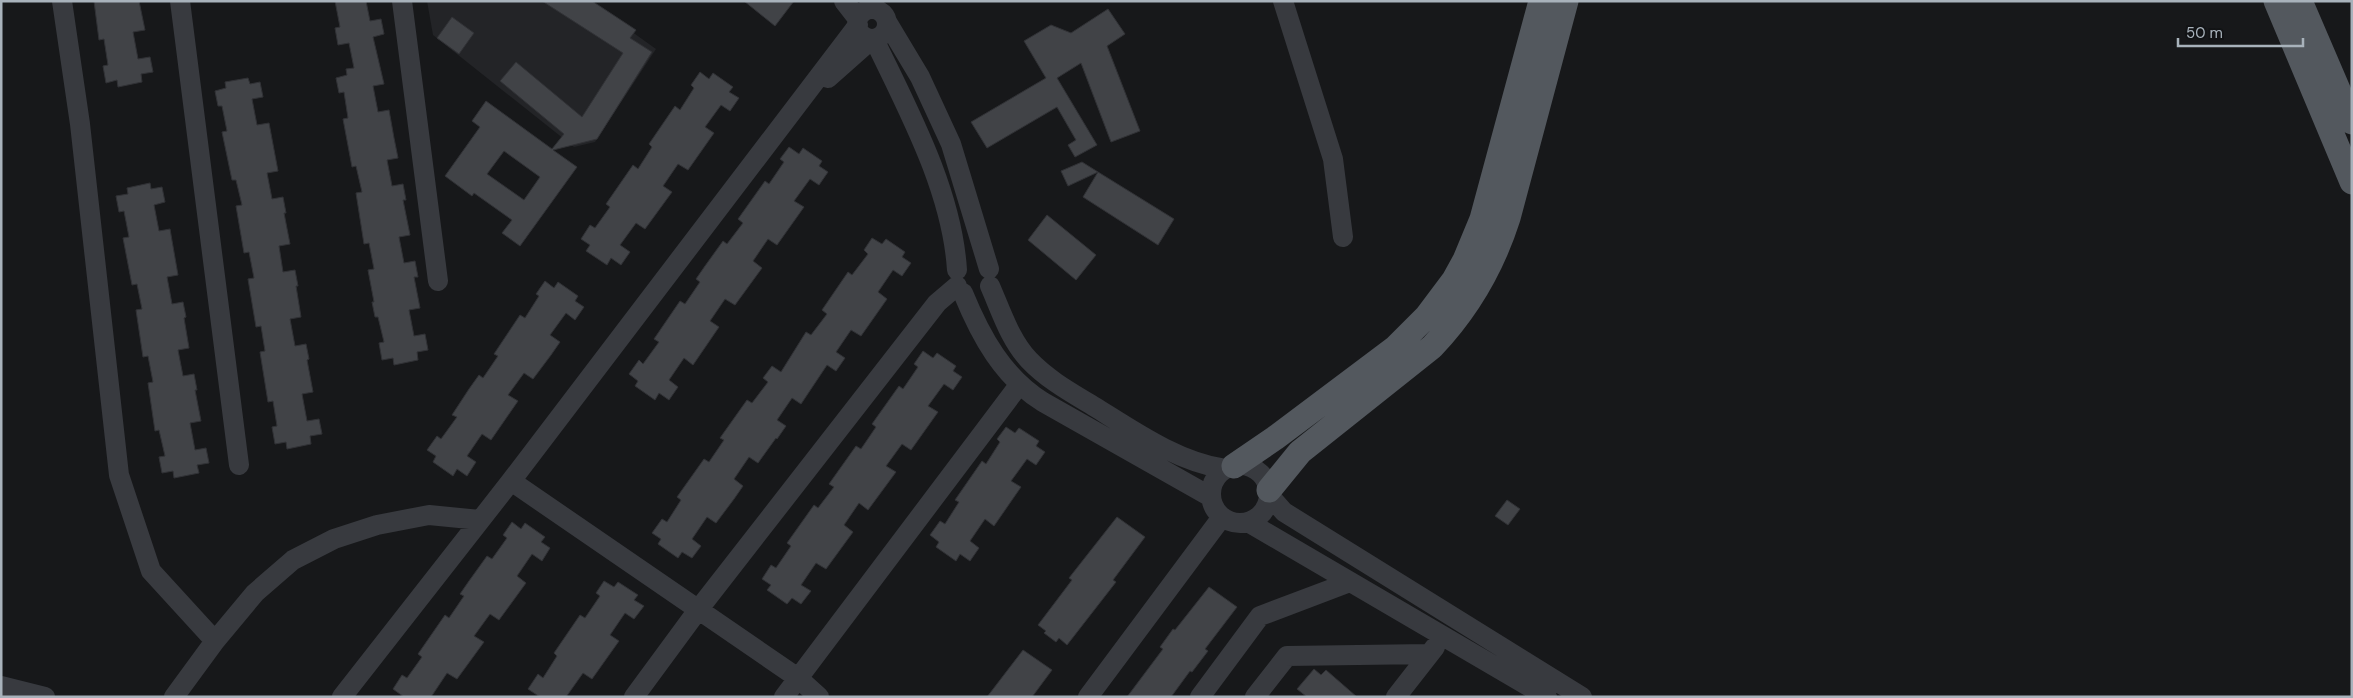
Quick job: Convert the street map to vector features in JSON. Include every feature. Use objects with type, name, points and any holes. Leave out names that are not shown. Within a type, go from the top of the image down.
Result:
[{"type":"main road","points":[[1230,467],[1275,438],[1394,348],[1427,316],[1449,286],[1465,260],[1482,219],[1541,1]]},
{"type":"main road","points":[[1269,493],[1300,452],[1432,347],[1450,329],[1479,288],[1491,266],[1508,218],[1566,1]]},
{"type":"main road","points":[[2276,1],[2352,182]]},
{"type":"main road","points":[[2300,1],[2352,122]]},
{"type":"street","points":[[62,1],[80,124],[119,475],[151,571],[216,641]]},
{"type":"street","points":[[180,1],[239,465]]},
{"type":"street","points":[[402,1],[438,282]]},
{"type":"street","points":[[844,1],[866,31],[919,134],[950,224],[959,283],[974,319],[989,346],[1019,385],[1044,402],[1211,497]]},
{"type":"street","points":[[1283,1],[1333,159],[1343,237]]},
{"type":"street","points":[[342,697],[511,481],[800,103],[866,31],[868,10],[880,12],[920,76],[951,144],[969,197],[990,278],[978,296],[959,283]]},
{"type":"street","points":[[866,31],[886,32],[880,12]]},
{"type":"street","points":[[634,697],[698,610],[937,303],[959,283],[965,262],[976,260],[986,265],[1006,322],[1023,352],[1046,375],[1122,424],[1174,453],[1199,463],[1253,468],[1266,481],[1269,493],[1284,512],[1582,697]]},
{"type":"street","points":[[784,697],[1019,385]]},
{"type":"street","points":[[1230,467],[1217,476],[1212,486],[1211,497],[1213,505],[1222,517],[1230,522],[1248,522],[1547,697]]},
{"type":"street","points":[[511,481],[798,678],[819,697]]},
{"type":"street","points":[[1248,522],[1263,512],[1269,493]]},
{"type":"street","points":[[174,697],[216,641],[261,587],[293,560],[334,539],[376,525],[429,515],[480,520]]},
{"type":"street","points":[[1088,697],[1222,517]]},
{"type":"street","points":[[1200,697],[1260,616],[1350,582]]},
{"type":"street","points":[[1396,697],[1444,635],[1462,622]]},
{"type":"street","points":[[1256,697],[1287,656],[1429,654]]},
{"type":"street","points":[[1,686],[45,697]]},
{"type":"shaded area","points":[[427,1],[589,1],[656,49],[595,142],[574,147],[433,35]]},
{"type":"building","points":[[94,1],[139,1],[145,30],[133,32],[138,59],[150,57],[153,72],[141,74],[142,82],[118,87],[117,80],[106,83],[103,66],[108,65],[104,39],[99,40]]},
{"type":"building","points":[[335,1],[366,1],[370,21],[381,19],[384,34],[373,37],[384,84],[373,86],[378,112],[389,110],[398,158],[387,160],[392,186],[403,184],[406,200],[403,200],[410,235],[399,237],[404,263],[415,261],[418,277],[414,277],[420,308],[409,310],[414,336],[425,334],[428,350],[417,352],[418,360],[394,365],[393,358],[382,360],[379,343],[384,342],[372,302],[374,302],[368,270],[374,269],[369,243],[364,244],[356,193],[362,192],[356,166],[352,167],[343,119],[348,118],[344,92],[339,93],[336,78],[347,75],[346,69],[354,68],[349,43],[338,45],[335,28],[340,27]]},
{"type":"building","points":[[542,1],[592,1],[636,30],[630,38],[652,52],[597,139],[553,150],[577,167],[520,246],[502,233],[512,220],[474,193],[472,196],[445,176],[480,127],[472,121],[486,101],[552,149],[564,134],[500,81],[516,62],[582,117],[623,53]],"holes":[[[504,151],[540,177],[524,200],[487,174]]]},
{"type":"building","points":[[744,1],[794,1],[775,26]]},
{"type":"building","points":[[1108,9],[1125,34],[1107,46],[1140,131],[1111,142],[1081,63],[1057,78],[1097,145],[1075,157],[1068,145],[1076,140],[1057,107],[987,148],[971,122],[1046,78],[1024,41],[1051,25],[1071,33]]},
{"type":"building","points":[[452,17],[474,33],[459,54],[437,38]]},
{"type":"building","points":[[700,72],[709,79],[713,73],[733,87],[729,92],[739,98],[730,111],[721,105],[705,127],[714,133],[688,170],[678,164],[663,186],[672,192],[645,229],[636,223],[620,245],[630,252],[621,265],[611,258],[607,265],[586,251],[590,245],[581,239],[590,225],[595,228],[610,207],[606,204],[633,165],[638,169],[652,147],[649,144],[675,106],[680,110],[694,88],[691,85]]},
{"type":"building","points":[[248,78],[250,84],[260,82],[263,97],[252,99],[257,125],[269,123],[278,171],[267,173],[272,199],[283,197],[286,213],[284,213],[290,244],[279,246],[283,272],[295,270],[298,286],[296,286],[301,317],[290,319],[295,346],[306,344],[309,359],[307,360],[313,392],[302,394],[307,421],[319,419],[322,434],[310,436],[311,444],[287,449],[286,442],[275,444],[272,427],[277,426],[273,401],[268,402],[260,352],[265,351],[261,326],[256,327],[248,279],[254,278],[249,252],[244,253],[236,206],[242,205],[236,180],[232,180],[222,132],[227,131],[222,106],[218,106],[215,91],[226,88],[225,82]]},
{"type":"building","points":[[789,147],[799,154],[803,148],[822,161],[819,166],[828,172],[819,185],[810,179],[794,201],[804,207],[777,245],[768,239],[753,261],[762,268],[735,305],[725,299],[710,321],[719,327],[693,365],[684,358],[669,380],[678,387],[669,400],[659,393],[655,400],[635,386],[638,381],[629,374],[639,360],[643,364],[659,342],[654,339],[680,301],[685,304],[700,282],[696,279],[705,266],[723,241],[727,244],[743,223],[738,219],[765,181],[769,184],[784,162],[780,159]]},
{"type":"building","points":[[1082,162],[1098,172],[1068,186],[1061,171]]},
{"type":"building","points":[[1098,172],[1174,219],[1158,245],[1083,197]]},
{"type":"building","points":[[150,183],[151,189],[162,187],[165,202],[154,205],[159,231],[170,229],[178,275],[167,277],[172,304],[183,302],[186,317],[184,318],[189,348],[178,350],[183,376],[194,374],[197,390],[195,390],[201,421],[190,423],[195,450],[206,448],[209,463],[197,465],[199,473],[174,478],[173,471],[162,473],[159,457],[165,456],[159,430],[155,431],[148,383],[153,382],[148,356],[143,357],[136,310],[142,309],[137,284],[132,285],[123,238],[129,237],[124,211],[119,212],[116,196],[128,194],[127,188]]},
{"type":"building","points":[[1047,215],[1096,255],[1076,280],[1028,240]]},
{"type":"building","points":[[872,238],[882,244],[886,239],[905,252],[902,257],[911,263],[902,276],[893,270],[878,292],[887,299],[861,336],[851,330],[836,352],[845,358],[836,371],[827,365],[801,404],[792,398],[777,420],[786,426],[777,439],[758,463],[749,457],[734,479],[743,486],[734,499],[716,523],[707,517],[692,539],[701,546],[692,558],[682,552],[678,558],[658,544],[661,539],[652,533],[662,519],[667,522],[681,500],[677,497],[704,459],[709,462],[724,440],[720,438],[747,400],[752,403],[768,382],[763,378],[772,366],[781,372],[806,332],[811,335],[827,314],[822,310],[848,272],[852,275],[868,254],[864,250]]},
{"type":"building","points":[[545,281],[554,288],[558,282],[578,296],[575,301],[584,307],[575,320],[566,313],[550,335],[560,342],[551,355],[533,379],[524,373],[508,395],[518,401],[491,440],[482,434],[467,456],[476,462],[467,476],[457,469],[453,476],[433,462],[436,456],[427,450],[437,436],[441,439],[457,417],[452,415],[479,375],[483,378],[498,356],[494,354],[520,315],[525,318],[539,296],[536,294]]},
{"type":"building","points":[[923,351],[933,358],[937,353],[956,366],[953,371],[962,377],[953,390],[944,384],[928,406],[938,412],[911,450],[902,444],[886,466],[896,472],[868,510],[859,503],[844,525],[853,532],[826,569],[816,563],[801,585],[811,591],[801,604],[792,598],[787,604],[767,590],[771,585],[762,579],[771,565],[776,568],[791,546],[787,543],[814,505],[818,508],[834,487],[829,484],[856,446],[861,449],[876,427],[872,424],[899,386],[903,389],[918,367],[914,364]]},
{"type":"building","points":[[1006,427],[1015,433],[1019,428],[1039,441],[1036,446],[1045,452],[1036,465],[1027,459],[1011,481],[1021,487],[994,526],[985,519],[970,541],[979,548],[970,561],[960,554],[956,561],[936,547],[939,542],[930,535],[940,521],[945,524],[959,502],[955,500],[982,461],[986,464],[1000,442],[997,439]]},
{"type":"building","points":[[1507,500],[1520,509],[1508,525],[1495,516]]},
{"type":"building","points":[[1117,517],[1145,537],[1113,580],[1116,582],[1067,645],[1059,638],[1056,642],[1044,633],[1046,631],[1038,625],[1072,580],[1069,578]]},
{"type":"building","points":[[512,522],[521,529],[525,523],[545,537],[541,542],[550,548],[542,561],[532,554],[517,576],[526,583],[499,620],[490,614],[474,636],[484,642],[457,679],[447,673],[431,697],[404,697],[393,689],[402,675],[407,678],[422,657],[418,654],[445,615],[449,618],[464,596],[460,594],[487,556],[492,559],[507,538],[503,535]]},
{"type":"building","points":[[604,581],[614,587],[618,582],[638,595],[634,600],[644,606],[634,619],[625,613],[610,635],[619,641],[592,679],[583,673],[566,697],[540,697],[528,689],[538,674],[543,678],[557,656],[554,653],[580,615],[585,618],[600,596],[596,593]]},
{"type":"building","points":[[1209,587],[1237,607],[1205,649],[1208,651],[1171,697],[1127,697],[1163,649],[1160,647],[1173,629],[1175,630]]},
{"type":"building","points":[[1023,650],[1052,670],[1032,697],[987,697]]},
{"type":"building","points":[[1314,669],[1321,675],[1326,670],[1357,697],[1307,697],[1297,689]]}]
